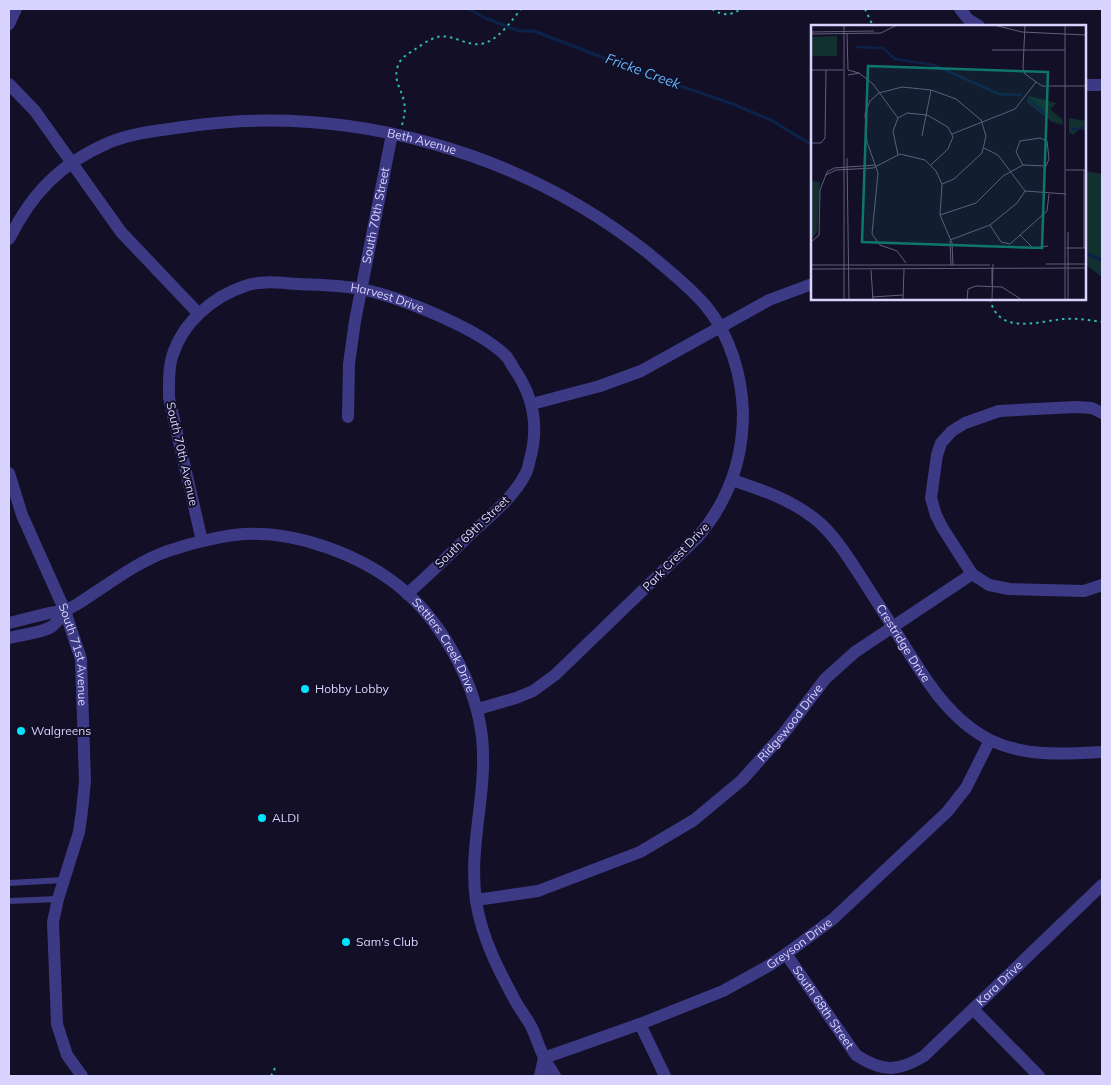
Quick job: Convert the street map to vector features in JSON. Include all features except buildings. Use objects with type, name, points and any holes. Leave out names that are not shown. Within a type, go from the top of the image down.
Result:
[{"type":"street","points":[[9,24],[16,9]]},
{"type":"street","points":[[960,9],[968,19],[977,25]]},
{"type":"street","points":[[9,84],[35,111],[121,232],[198,313]]},
{"type":"street","points":[[1086,86],[1102,85]]},
{"type":"street","name":"Beth Avenue","points":[[72,163],[110,142],[145,133],[215,123],[294,122],[397,132],[466,153],[548,188],[618,230],[676,276],[706,306],[720,327]]},
{"type":"street","name":"South 70th Street","points":[[348,417],[350,364],[361,289],[397,132]]},
{"type":"street","points":[[9,239],[22,213],[41,188],[72,163]]},
{"type":"street","name":"Harvest Drive","points":[[198,313],[228,293],[247,285],[278,283],[361,289],[396,299],[440,316],[483,339],[507,358],[522,380],[532,404]]},
{"type":"street","points":[[532,404],[600,386],[641,371],[769,300],[811,284]]},
{"type":"street","name":"South 70th Avenue","points":[[198,313],[180,338],[172,356],[169,376],[169,398],[202,541]]},
{"type":"street","name":"Park Crest Drive","points":[[478,710],[533,691],[555,675],[697,538],[717,512],[738,462],[742,438],[743,404],[740,377],[731,350],[720,327]]},
{"type":"street","name":"South 69th Street","points":[[407,594],[509,498],[526,473],[534,445],[535,420],[532,404]]},
{"type":"street","points":[[1102,413],[1092,408],[1075,407],[998,411],[965,423],[952,431],[941,443],[937,455],[931,498],[942,527],[972,574],[982,582],[1003,589],[1084,590],[1102,585]]},
{"type":"street","name":"South 71st Avenue","points":[[9,473],[22,515],[65,611],[81,660],[85,781],[79,832],[63,880],[54,922],[57,1024],[67,1055],[82,1076]]},
{"type":"street","name":"Crestridge Drive","points":[[732,480],[784,498],[820,523],[841,547],[928,682],[948,707],[972,728],[990,740],[1023,751],[1042,753],[1102,752]]},
{"type":"street","name":"Settlers Creek Drive","points":[[9,638],[51,627],[65,611],[138,566],[166,552],[202,541],[236,535],[276,535],[319,545],[368,566],[407,594],[442,635],[463,670],[478,710],[484,763],[483,789],[474,846],[476,900],[488,946],[498,970],[532,1028],[544,1058],[555,1076]]},
{"type":"street","name":"Ridgewood Drive","points":[[476,900],[538,890],[640,852],[694,820],[742,780],[784,733],[825,679],[855,652],[972,574]]},
{"type":"street","name":"Settlers Creek Drive","points":[[9,624],[49,613],[65,611]]},
{"type":"street","name":"Greyson Drive","points":[[544,1058],[640,1024],[723,991],[786,954],[833,919],[947,812],[966,788],[990,740]]},
{"type":"street","name":"Kara Drive","points":[[891,1068],[909,1065],[924,1056],[1102,885]]},
{"type":"street","name":"South 68th Street","points":[[786,954],[856,1055],[871,1065],[891,1068]]},
{"type":"street","points":[[974,1009],[1039,1076]]},
{"type":"street","points":[[640,1024],[665,1076]]},
{"type":"street","points":[[540,1076],[544,1058]]},
{"type":"lane","points":[[9,883],[63,880]]},
{"type":"lane","points":[[9,901],[58,899]]},
{"type":"path","points":[[397,132],[405,111],[404,101],[396,78],[400,60],[433,38],[450,37],[474,44],[483,44],[496,37],[521,9]]},
{"type":"path","points":[[712,9],[723,15],[741,9]]},
{"type":"path","points":[[865,9],[873,25]]},
{"type":"path","points":[[990,300],[994,312],[1006,322],[1014,324],[1065,319],[1102,322]]},
{"type":"path","points":[[272,1076],[276,1066]]},
{"type":"green space","points":[[1086,171],[1102,174],[1102,277],[1086,265]]},
{"type":"waterway","name":"Fricke Creek","points":[[469,9],[485,18],[519,31],[534,31],[651,76],[730,103],[771,120],[811,144]]},
{"type":"waterway","name":"Fricke Creek","points":[[1086,253],[1102,260]]},
{"type":"place","name":"Hobby Lobby","points":[[305,689]]},
{"type":"place","name":"Walgreens","points":[[21,731]]},
{"type":"place","name":"ALDI","points":[[262,818]]},
{"type":"place","name":"Sam's Club","points":[[346,942]]}]
